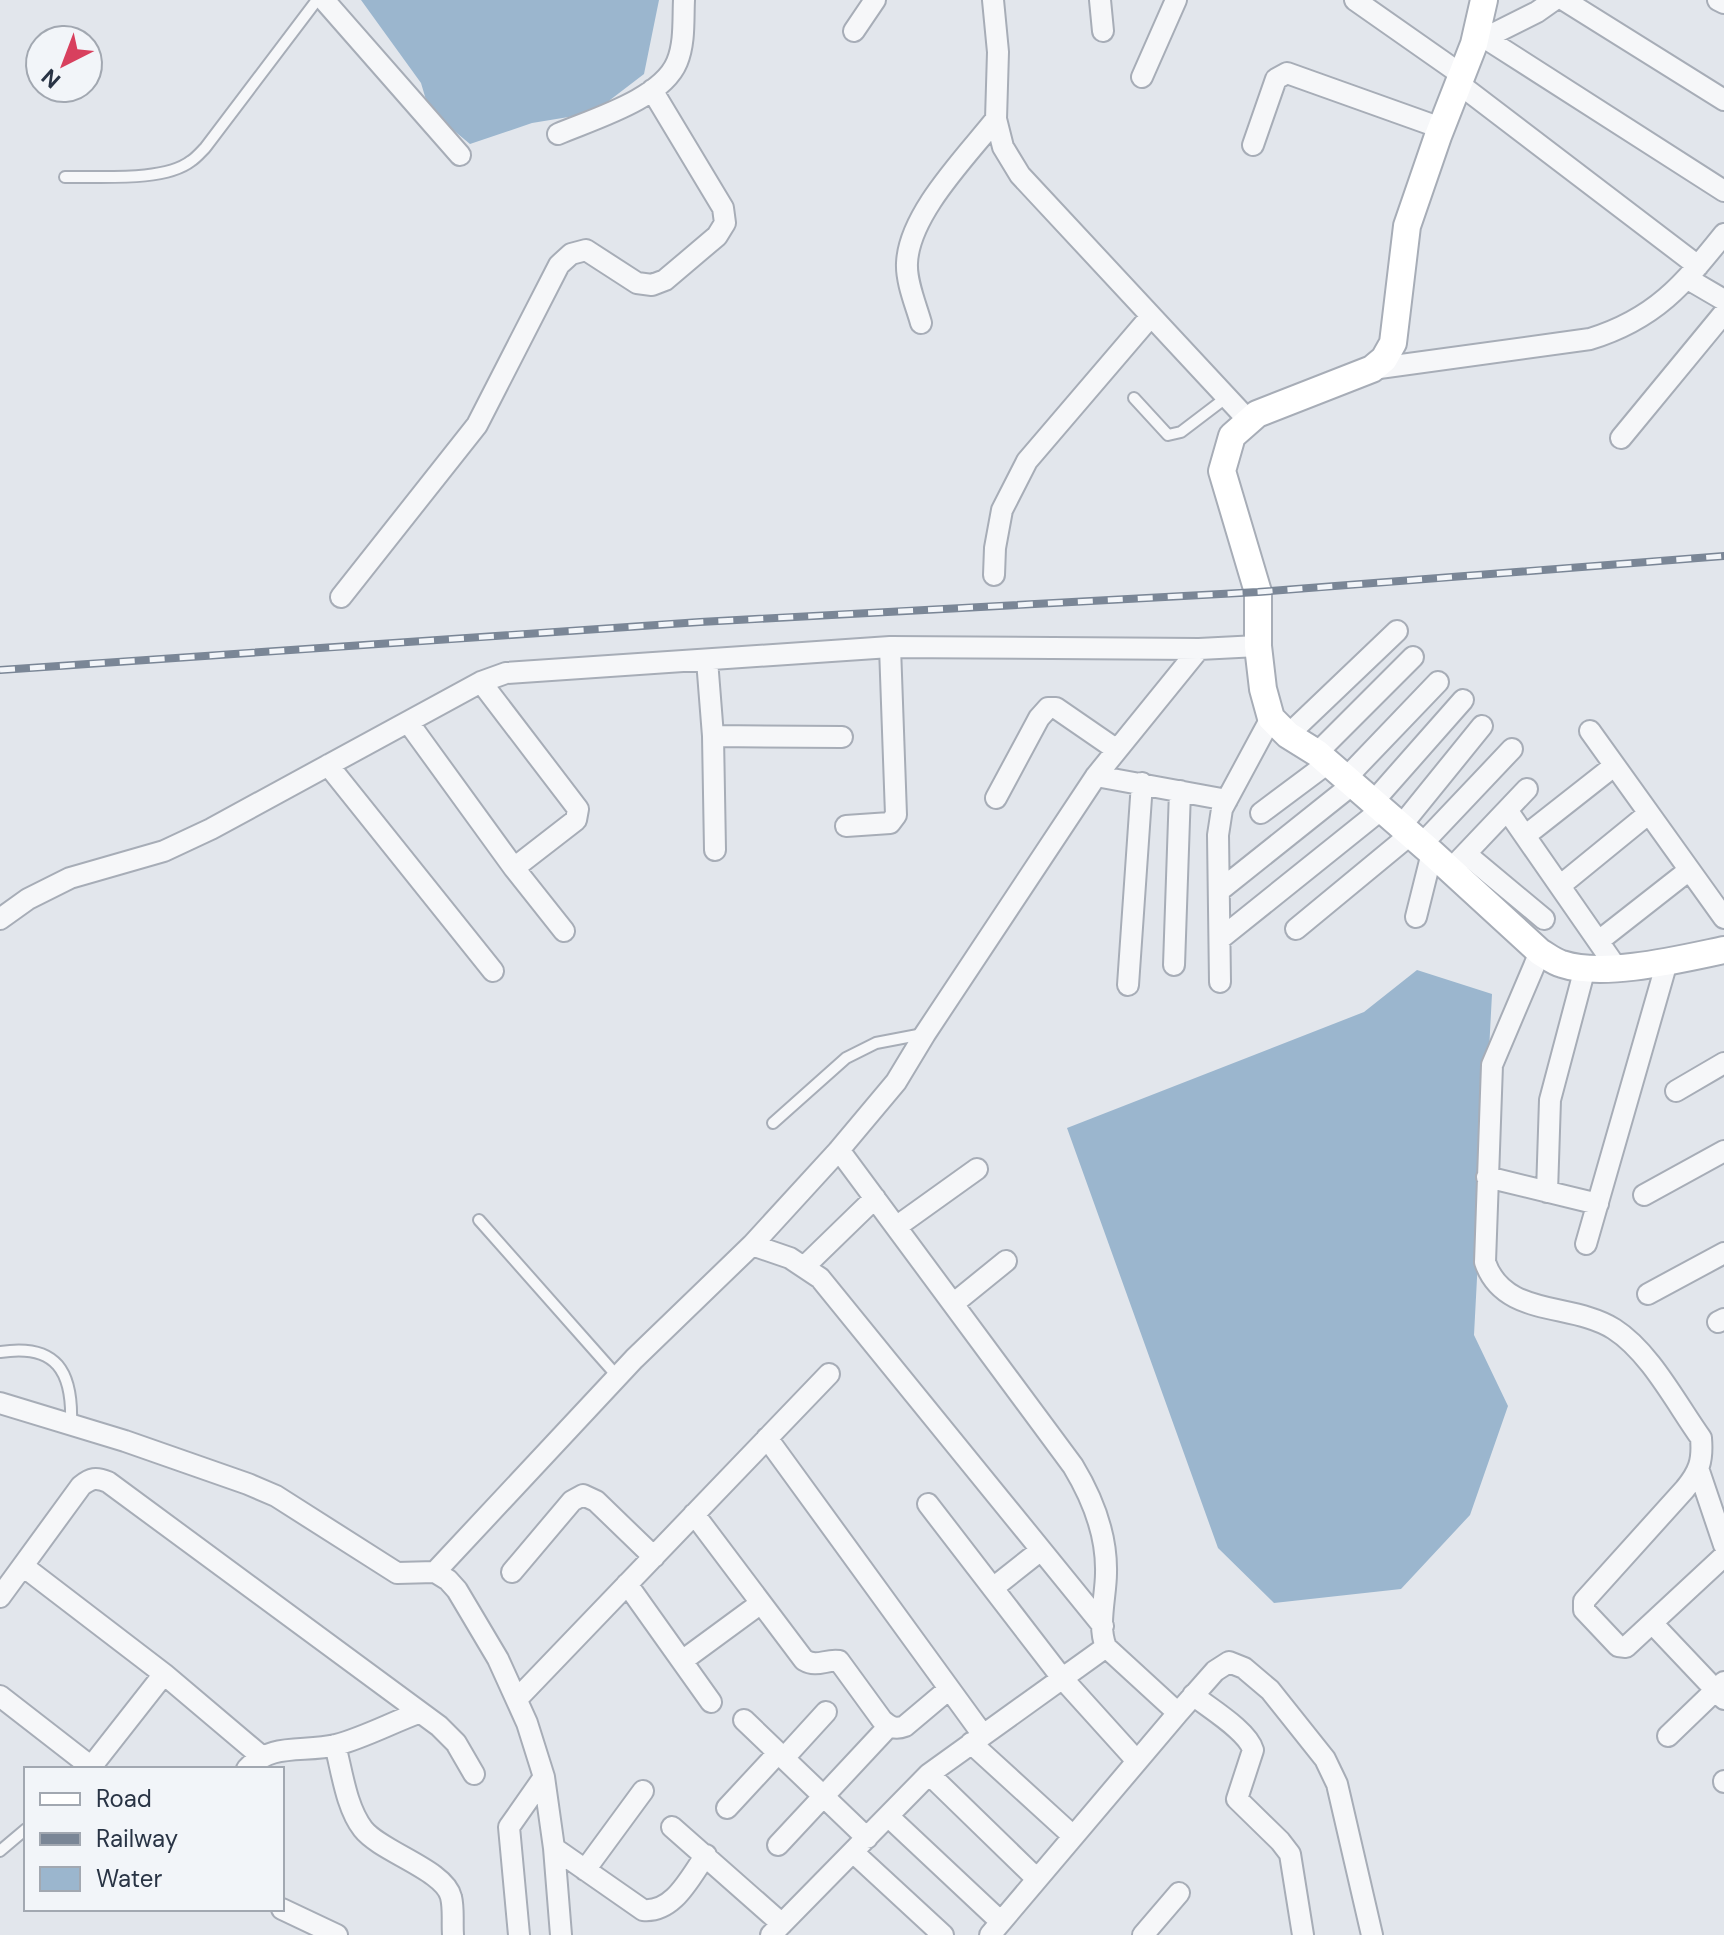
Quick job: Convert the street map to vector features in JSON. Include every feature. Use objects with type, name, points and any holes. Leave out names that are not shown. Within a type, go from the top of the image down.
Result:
[{"type":"street","points":[[324,0],[460,155]]},
{"type":"street","points":[[558,134],[640,99],[666,79],[677,62],[684,0]]},
{"type":"street","points":[[854,31],[875,0]]},
{"type":"street","points":[[993,0],[998,52],[996,119],[1003,147],[1020,175],[1249,421]]},
{"type":"street","points":[[1100,0],[1103,31]]},
{"type":"street","points":[[1142,77],[1176,0]]},
{"type":"street","points":[[1355,0],[1460,79],[1724,300]]},
{"type":"street","points":[[1372,369],[1384,359],[1393,343],[1407,226],[1460,79],[1479,41],[1484,0]]},
{"type":"street","points":[[1479,41],[1554,0]]},
{"type":"street","points":[[1564,0],[1724,100]]},
{"type":"street","points":[[1718,0],[1724,3]]},
{"type":"street","points":[[1479,41],[1724,191]]},
{"type":"street","points":[[1253,145],[1276,79],[1287,73],[1441,128]]},
{"type":"street","points":[[341,597],[477,425],[559,265],[571,254],[586,250],[637,283],[652,285],[665,280],[717,236],[725,223],[723,208],[652,90]]},
{"type":"street","points":[[921,323],[907,266],[910,239],[920,218],[996,119]]},
{"type":"street","points":[[1724,234],[1693,273],[1651,312],[1622,329],[1590,339],[1372,369],[1257,414],[1232,436],[1222,471],[1258,592],[1258,646],[1263,689],[1280,726],[1417,836],[1540,952],[1561,964],[1585,968],[1616,967],[1667,962],[1724,950]]},
{"type":"street","points":[[1621,438],[1724,313]]},
{"type":"street","points":[[994,575],[1002,510],[1027,461],[1151,316]]},
{"type":"street","points":[[1220,982],[1218,835],[1222,809],[1280,726],[1397,631]]},
{"type":"street","points":[[0,919],[28,899],[70,878],[164,851],[211,829],[481,682],[506,673],[890,647],[1199,649],[1258,646]]},
{"type":"street","points":[[846,826],[881,825],[890,823],[896,815],[890,647]]},
{"type":"street","points":[[435,1572],[618,1377],[752,1245],[896,1082],[1096,776],[1199,649]]},
{"type":"street","points":[[1261,813],[1336,770],[1413,657]]},
{"type":"street","points":[[707,660],[713,736],[715,850]]},
{"type":"street","points":[[481,682],[578,809],[576,820],[514,868]]},
{"type":"street","points":[[1219,891],[1336,770],[1438,682]]},
{"type":"street","points":[[1416,917],[1417,836],[1463,700]]},
{"type":"street","points":[[996,798],[1039,718],[1048,708],[1056,708],[1117,750]]},
{"type":"street","points":[[408,722],[564,931]]},
{"type":"street","points":[[1417,836],[1482,726]]},
{"type":"street","points":[[1590,731],[1724,918]]},
{"type":"street","points":[[713,736],[842,737]]},
{"type":"street","points":[[1296,929],[1417,836],[1512,749]]},
{"type":"street","points":[[328,765],[493,971]]},
{"type":"street","points":[[1525,836],[1614,766]]},
{"type":"street","points":[[1096,776],[1227,800]]},
{"type":"street","points":[[1128,985],[1142,783]]},
{"type":"street","points":[[1220,939],[1417,836],[1507,810],[1527,789]]},
{"type":"street","points":[[1174,965],[1180,791]]},
{"type":"street","points":[[1507,810],[1616,967]]},
{"type":"street","points":[[1561,885],[1648,814]]},
{"type":"street","points":[[1417,836],[1544,919]]},
{"type":"street","points":[[1600,940],[1688,871]]},
{"type":"street","points":[[1540,952],[1492,1065],[1485,1262],[1490,1276],[1513,1297],[1531,1305],[1579,1313],[1611,1326],[1635,1343],[1701,1438],[1703,1456],[1699,1471],[1584,1601],[1584,1610],[1622,1648],[1626,1647],[1724,1556]]},
{"type":"street","points":[[1586,1244],[1667,962]]},
{"type":"street","points":[[1547,1192],[1550,1100],[1585,968]]},
{"type":"street","points":[[1676,1091],[1724,1063]]},
{"type":"street","points":[[839,1150],[1073,1466],[1089,1492],[1103,1534],[1106,1568],[1102,1636],[1106,1647],[1178,1713]]},
{"type":"street","points":[[1644,1195],[1724,1151]]},
{"type":"street","points":[[896,1227],[977,1169]]},
{"type":"street","points":[[1487,1177],[1598,1204]]},
{"type":"street","points":[[805,1266],[875,1198]]},
{"type":"street","points":[[752,1245],[805,1266],[820,1278],[1103,1626]]},
{"type":"street","points":[[1648,1294],[1724,1253]]},
{"type":"street","points":[[953,1304],[1006,1261]]},
{"type":"street","points":[[517,1699],[829,1374]]},
{"type":"street","points":[[3,1408],[71,1424],[184,1461],[276,1496],[397,1573],[435,1572],[457,1590],[498,1659],[517,1699],[544,1777],[561,1935]]},
{"type":"street","points":[[767,1438],[949,1689],[977,1739],[1073,1836]]},
{"type":"street","points":[[1699,1471],[1724,1545]]},
{"type":"street","points":[[0,1597],[81,1486],[90,1479],[98,1478],[108,1482],[439,1726],[456,1743],[474,1774]]},
{"type":"street","points":[[512,1572],[572,1501],[583,1495],[596,1501],[654,1557]]},
{"type":"street","points":[[928,1504],[1062,1678],[1137,1761]]},
{"type":"street","points":[[694,1514],[804,1660],[819,1665],[831,1660],[839,1661],[889,1726],[898,1729],[905,1726],[949,1689]]},
{"type":"street","points":[[993,1588],[1041,1550]]},
{"type":"street","points":[[23,1566],[164,1674],[254,1762],[335,1745],[418,1713]]},
{"type":"street","points":[[627,1584],[711,1702]]},
{"type":"street","points":[[682,1661],[761,1603]]},
{"type":"street","points":[[1653,1624],[1721,1690],[1668,1736]]},
{"type":"street","points":[[672,1827],[706,1855],[776,1929],[929,1774],[1106,1647]]},
{"type":"street","points":[[888,1816],[996,1928],[1193,1695],[1215,1671],[1229,1662],[1244,1668],[1270,1690],[1325,1759],[1337,1784],[1372,1935]]},
{"type":"street","points":[[93,1767],[164,1674]]},
{"type":"street","points":[[1193,1695],[1251,1744],[1253,1750],[1237,1799],[1290,1854],[1303,1935]]},
{"type":"street","points":[[0,1696],[91,1767]]},
{"type":"street","points":[[727,1808],[826,1712]]},
{"type":"street","points":[[744,1720],[823,1795],[860,1845],[943,1935]]},
{"type":"street","points":[[778,1845],[889,1726]]},
{"type":"street","points":[[335,1745],[354,1814],[363,1829],[447,1888],[451,1897],[453,1935]]},
{"type":"street","points":[[929,1774],[1037,1879]]},
{"type":"street","points":[[519,1935],[509,1827],[544,1777]]},
{"type":"street","points":[[585,1870],[643,1791]]},
{"type":"street","points":[[554,1848],[643,1910],[655,1911],[673,1899],[706,1855]]},
{"type":"street","points":[[1143,1935],[1179,1893]]},
{"type":"street","points":[[284,1910],[337,1935]]},
{"type":"lane","points":[[65,177],[152,174],[174,170],[190,162],[205,148],[317,0]]},
{"type":"lane","points":[[1134,398],[1168,435],[1181,432],[1227,397]]},
{"type":"lane","points":[[773,1123],[846,1058],[876,1043],[925,1034]]},
{"type":"lane","points":[[479,1220],[618,1377]]},
{"type":"lane","points":[[0,1352],[22,1348],[47,1356],[66,1374],[72,1395],[71,1424]]},
{"type":"lane","points":[[0,1851],[24,1831]]},
{"type":"water","points":[[361,0],[659,0],[644,74],[593,113],[532,123],[470,144],[429,110],[421,83]]},
{"type":"water","points":[[1417,970],[1492,994],[1474,1335],[1508,1406],[1470,1515],[1401,1589],[1274,1603],[1218,1548],[1067,1128],[1364,1012]]},
{"type":"railway","points":[[0,670],[700,622],[1258,592],[1724,556]]}]
